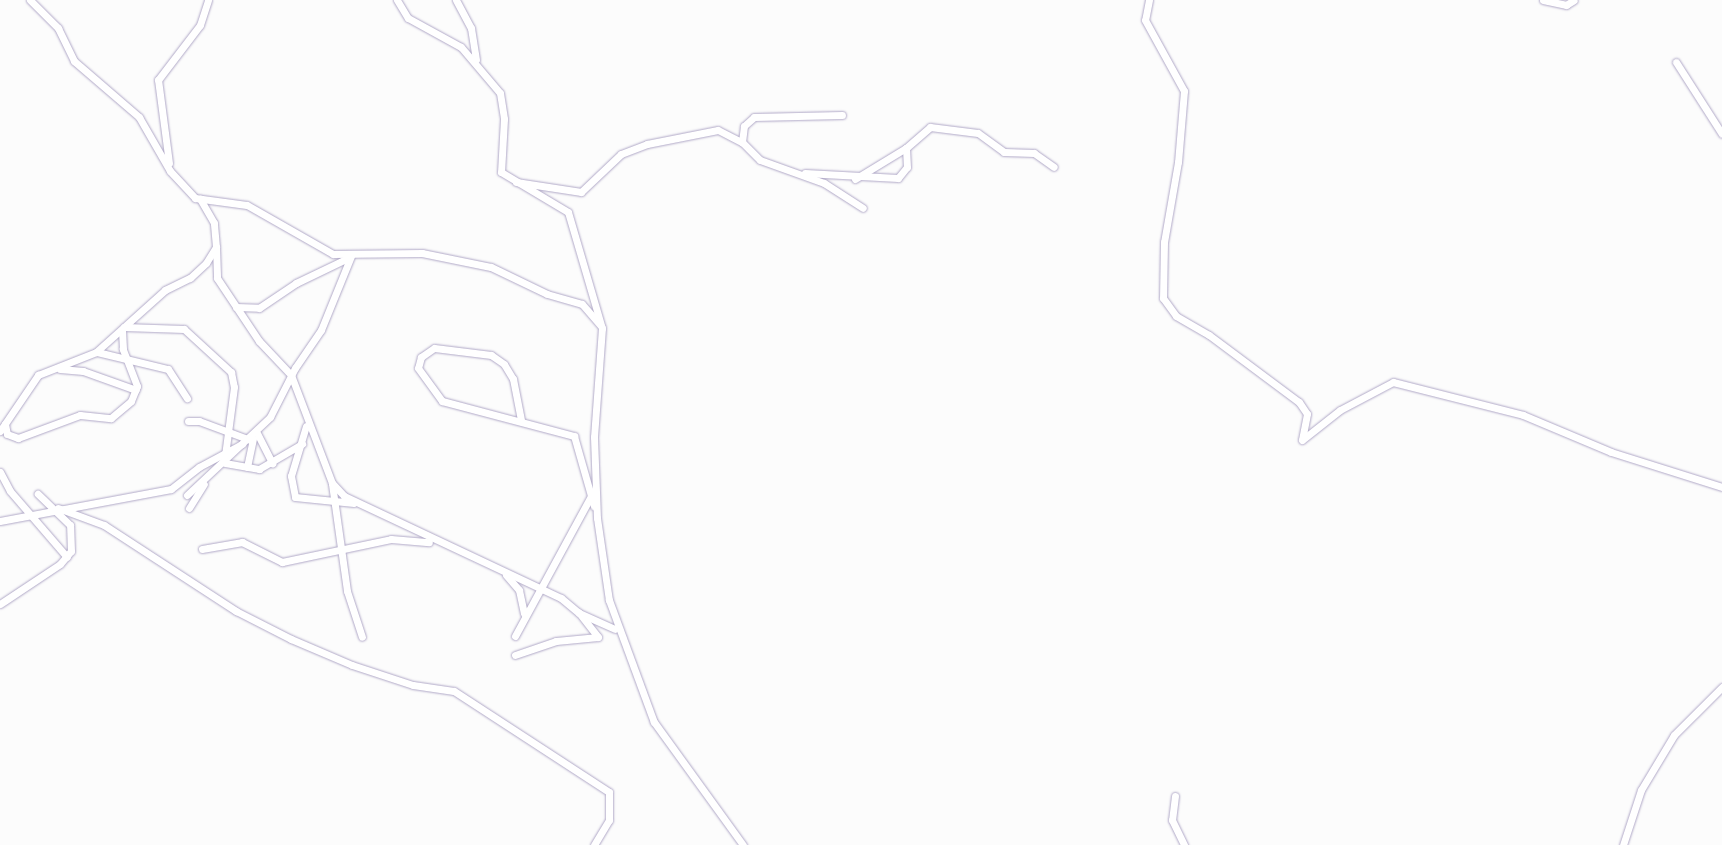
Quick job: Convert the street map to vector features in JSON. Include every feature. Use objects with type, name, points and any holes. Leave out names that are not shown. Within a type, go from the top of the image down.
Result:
[{"type":"street","points":[[30,0],[58,28],[74,61],[140,118],[182,189],[200,199],[247,205],[334,254],[351,256],[422,253],[492,267],[547,294],[582,304],[602,328]]},
{"type":"street","points":[[170,171],[158,80],[200,25],[208,0]]},
{"type":"street","points":[[397,0],[408,18],[461,47],[476,60],[500,93],[504,119],[501,172],[513,182],[568,212],[602,328],[594,437],[597,518],[609,600],[654,722],[691,778],[744,845]]},
{"type":"street","points":[[456,0],[470,28],[476,60]]},
{"type":"street","points":[[1149,0],[1145,20],[1184,91],[1178,162],[1164,242],[1163,298],[1176,316],[1299,402],[1307,414],[1302,440],[1340,410],[1393,382],[1523,415],[1611,452],[1722,487]]},
{"type":"street","points":[[1542,0],[1566,5],[1574,0]]},
{"type":"street","points":[[1676,62],[1722,134]]},
{"type":"street","points":[[742,142],[744,126],[754,117],[842,115]]},
{"type":"street","points":[[854,179],[906,148],[930,127],[978,133],[1004,152],[1034,152],[1054,166]]},
{"type":"street","points":[[513,182],[581,192],[621,154],[647,144],[718,130],[742,142],[760,160],[824,183],[863,208]]},
{"type":"street","points":[[785,170],[854,179],[898,178],[907,166],[906,148]]},
{"type":"street","points":[[200,199],[214,223],[217,278],[259,341],[291,375],[307,424],[332,483],[344,547],[347,591],[362,637]]},
{"type":"street","points":[[0,431],[33,380],[50,369],[96,352],[165,290],[190,278],[216,246]]},
{"type":"street","points":[[236,306],[258,308],[296,283],[351,256]]},
{"type":"street","points":[[187,495],[254,436],[321,330],[351,256]]},
{"type":"street","points":[[123,329],[123,349],[130,359],[136,390]]},
{"type":"street","points":[[123,329],[184,329],[218,357],[234,380],[226,452],[220,465]]},
{"type":"street","points":[[521,420],[513,378],[491,355],[434,348],[421,357],[418,368],[442,401],[521,420],[574,436],[597,518]]},
{"type":"street","points":[[96,352],[130,359],[173,372],[187,398]]},
{"type":"street","points":[[50,369],[83,371],[136,390]]},
{"type":"street","points":[[6,424],[6,434],[18,438],[80,415],[111,418],[136,390]]},
{"type":"street","points":[[188,421],[229,432],[254,436],[272,462]]},
{"type":"street","points":[[307,424],[292,476],[295,497],[354,503]]},
{"type":"street","points":[[0,521],[58,508],[171,489],[226,452],[254,436]]},
{"type":"street","points":[[247,467],[254,436]]},
{"type":"street","points":[[220,465],[234,462],[259,469],[302,444]]},
{"type":"street","points":[[0,472],[31,514],[67,557]]},
{"type":"street","points":[[189,508],[206,479]]},
{"type":"street","points":[[332,483],[354,503],[540,589],[579,613],[616,629]]},
{"type":"street","points":[[38,494],[58,508],[104,525],[236,611],[291,639],[369,671],[454,692],[609,792],[609,820],[594,845]]},
{"type":"street","points":[[515,636],[524,614],[540,589],[591,496]]},
{"type":"street","points":[[0,604],[67,557],[73,533],[58,508]]},
{"type":"street","points":[[202,549],[242,542],[282,562],[344,547],[402,538],[440,544]]},
{"type":"street","points":[[502,571],[519,590],[524,614]]},
{"type":"street","points":[[515,655],[556,641],[598,637],[579,613]]},
{"type":"street","points":[[1623,845],[1641,790],[1674,735],[1722,688]]},
{"type":"street","points":[[1175,796],[1172,820],[1184,845]]}]
